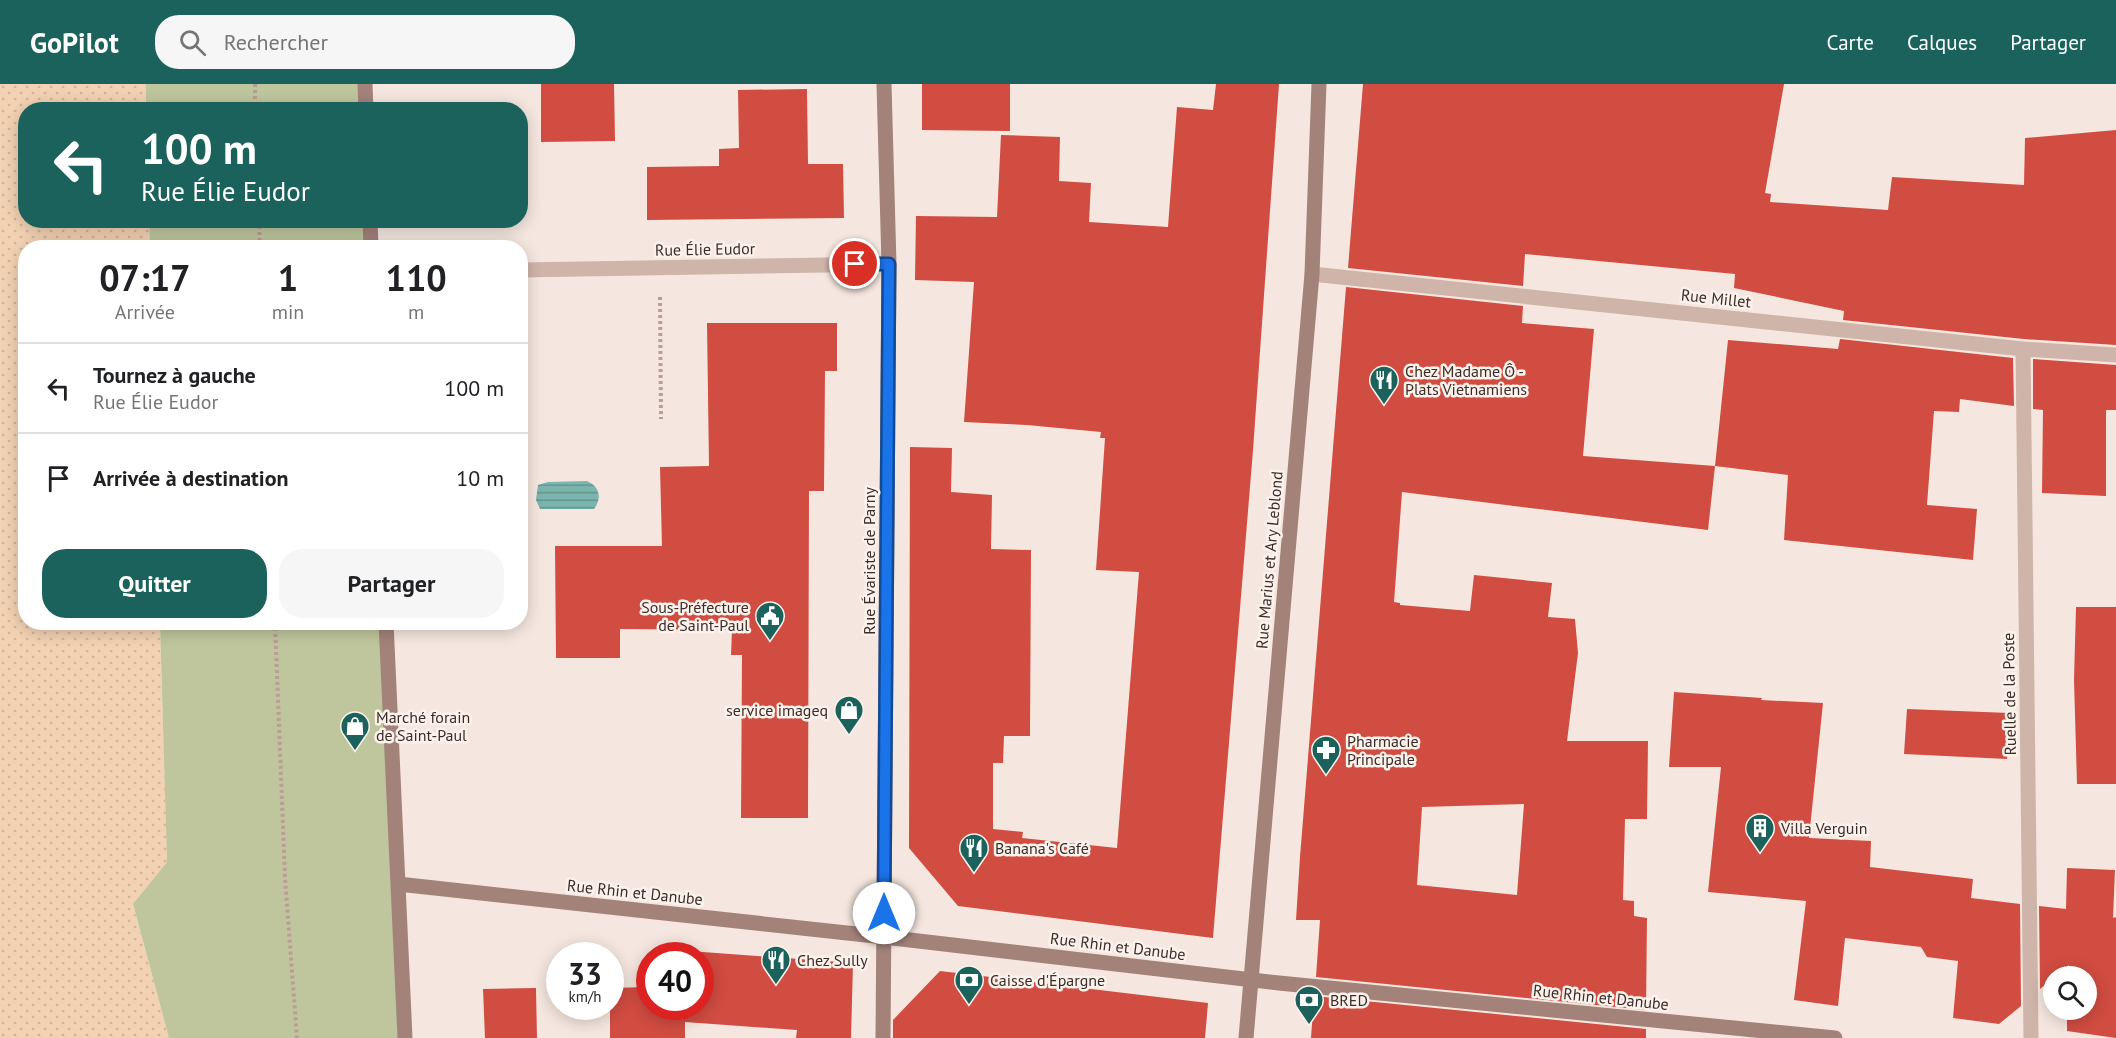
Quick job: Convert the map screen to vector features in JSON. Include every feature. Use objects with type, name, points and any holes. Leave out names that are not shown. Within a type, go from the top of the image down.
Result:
[{"type":"street","points":[[365,84],[366,102]]},
{"type":"street","name":"Rue Évariste de Parny","points":[[883,1038],[889,264],[884,84]]},
{"type":"street","name":"Rue Marius et Ary Leblond","points":[[1246,1038],[1312,274],[1319,84]]},
{"type":"street","name":"Rue Élie Eudor","points":[[528,270],[889,264]]},
{"type":"street","name":"Rue Millet","points":[[1312,274],[2024,349],[2116,355]]},
{"type":"street","name":"Ruelle de la Poste","points":[[2024,349],[2031,1038]]},
{"type":"street","points":[[386,630],[405,1038]]},
{"type":"street","name":"Rue Rhin et Danube","points":[[398,884],[1251,980],[1836,1038]]},
{"type":"path","points":[[255,84],[255,102]]},
{"type":"path","points":[[660,268],[661,419]]},
{"type":"path","points":[[275,630],[285,878],[297,1038]]},
{"type":"sand","points":[[0,84],[146,84],[146,102],[18,102],[18,228],[149,228],[150,240],[18,240],[18,630],[160,630],[167,862],[133,905],[169,1038],[0,1038]]},
{"type":"green space","points":[[146,84],[365,84],[366,102],[146,102]]},
{"type":"green space","points":[[149,228],[370,228],[371,240],[150,240]]},
{"type":"green space","points":[[160,630],[386,630],[405,1038],[169,1038],[133,904],[167,862]]},
{"type":"water","points":[[587,481],[595,486],[599,497],[594,509],[540,509],[536,500],[538,485],[548,482]]},
{"type":"building","points":[[541,84],[614,84],[615,141],[541,142]]},
{"type":"building","points":[[922,84],[1010,84],[1010,131],[922,130]]},
{"type":"building","points":[[1216,84],[1279,84],[1253,450],[1213,938],[958,906],[909,848],[910,447],[952,448],[951,492],[992,495],[991,549],[1031,550],[1030,736],[1004,736],[1003,763],[993,763],[993,829],[1023,832],[1022,838],[1117,848],[1139,572],[1096,570],[1105,438],[1100,438],[1101,432],[964,422],[974,282],[915,280],[916,216],[997,217],[1001,135],[1060,137],[1059,181],[1091,183],[1089,222],[1168,227],[1177,107],[1213,110]]},
{"type":"building","points":[[1363,84],[1784,84],[1765,193],[1771,194],[1770,202],[1888,210],[1892,177],[2024,185],[2025,138],[2116,130],[2116,345],[2024,339],[1843,320],[1844,311],[1734,288],[1735,274],[1525,254],[1523,286],[1348,268]]},
{"type":"building","points":[[807,89],[808,164],[843,164],[844,218],[647,220],[647,167],[719,166],[719,149],[739,148],[738,90]]},
{"type":"building","points":[[1346,287],[1523,306],[1522,323],[1594,329],[1583,456],[1715,466],[1708,530],[1402,492],[1394,602],[1400,605],[1470,611],[1474,575],[1552,583],[1548,617],[1575,619],[1578,653],[1567,741],[1648,741],[1647,819],[1625,819],[1623,900],[1634,901],[1634,916],[1647,918],[1646,1010],[1316,977],[1320,920],[1296,920]],"holes":[[[1524,804],[1517,895],[1417,885],[1422,807]]]},
{"type":"building","points":[[707,323],[837,323],[837,371],[825,371],[824,491],[809,491],[808,818],[741,818],[742,655],[731,655],[732,630],[620,629],[620,658],[556,658],[555,546],[662,546],[660,467],[709,466]]},
{"type":"building","points":[[1840,339],[2013,358],[2014,406],[1960,399],[1959,412],[1934,411],[1927,505],[1977,509],[1973,560],[1784,540],[1788,475],[1715,466],[1728,340],[1838,349]]},
{"type":"building","points":[[2033,359],[2116,365],[2116,410],[2106,410],[2106,496],[2042,493],[2043,410],[2033,409]]},
{"type":"building","points":[[2076,607],[2116,607],[2116,784],[2077,784],[2074,680]]},
{"type":"building","points":[[1674,692],[1823,703],[1809,838],[1871,841],[1870,867],[1973,879],[1971,898],[2020,904],[2021,1006],[1999,1024],[1953,1018],[1958,961],[1927,957],[1921,947],[1845,938],[1838,1006],[1794,1000],[1806,901],[1708,892],[1721,767],[1669,767]]},
{"type":"building","points":[[1907,709],[2009,713],[2007,759],[1904,754]]},
{"type":"building","points":[[2067,868],[2115,870],[2113,918],[2116,917],[2116,1038],[2067,1031],[2067,1020],[2097,1020],[2097,966],[2043,966],[2043,987],[2040,989],[2039,906],[2066,909]]},
{"type":"building","name":"Chez Sully","points":[[714,953],[853,963],[851,1038],[796,1038],[797,1030],[685,1022],[685,1038],[610,1038],[610,1020],[624,1020],[624,988],[636,987],[636,1020],[714,1020]]},
{"type":"building","points":[[940,971],[1208,1003],[1205,1038],[893,1038],[893,1020]]},
{"type":"building","points":[[536,988],[537,1038],[485,1038],[483,989]]},
{"type":"building","points":[[1314,996],[1646,1029],[1646,1038],[1311,1038]]},
{"type":"place","name":"Chez Madame Ô - Plats Vietnamiens","points":[[1384,406]]},
{"type":"place","name":"Sous-Préfecture de Saint-Paul","points":[[770,642]]},
{"type":"place","name":"service imageq","points":[[849,736]]},
{"type":"place","name":"Marché forain de Saint-Paul","points":[[355,752]]},
{"type":"place","name":"Pharmacie Principale","points":[[1326,776]]},
{"type":"place","name":"Villa Verguin","points":[[1760,854]]},
{"type":"place","name":"Banana's Café","points":[[974,874]]},
{"type":"place","name":"Chez Sully","points":[[776,986]]},
{"type":"place","name":"Caisse d'Épargne","points":[[969,1006]]},
{"type":"place","name":"BRED","points":[[1309,1026]]},
{"type":"route","points":[[855,264],[889,264],[884,913]]}]
